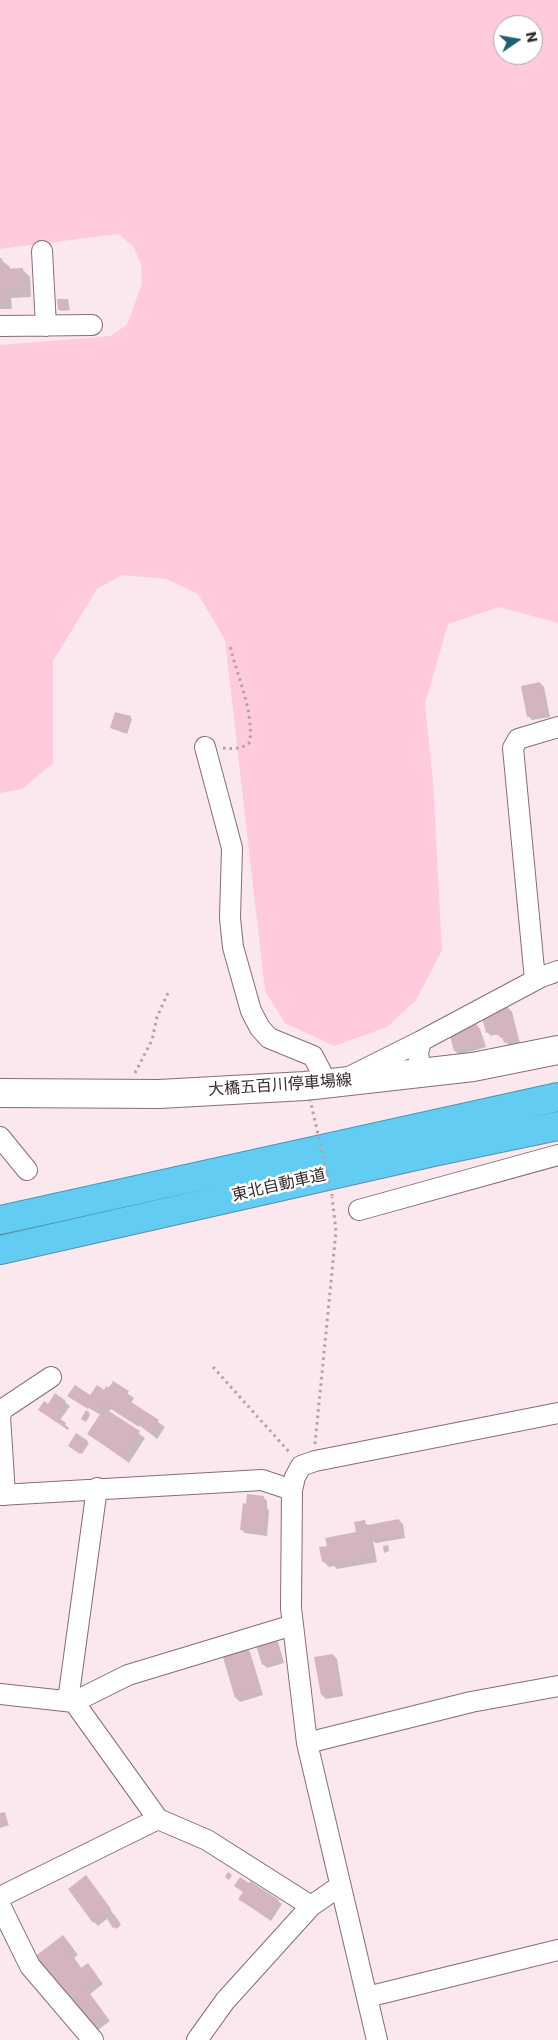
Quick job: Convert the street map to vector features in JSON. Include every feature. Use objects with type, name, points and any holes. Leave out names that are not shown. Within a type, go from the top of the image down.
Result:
[{"type":"highway","name":"東北自動車道","points":[[0,1220],[558,1097]]},
{"type":"highway","name":"東北自動車道","points":[[0,1250],[413,1156],[558,1126]]},
{"type":"main road","name":"大橋五百川停車場線","points":[[0,1093],[133,1094],[326,1088],[473,1067],[558,1050]]},
{"type":"street","points":[[42,251],[46,326]]},
{"type":"street","points":[[0,326],[92,325]]},
{"type":"street","points":[[535,980],[513,748],[518,739],[558,727]]},
{"type":"street","points":[[205,747],[232,848],[230,918],[233,947],[251,1011],[260,1028],[269,1038],[313,1056],[326,1088],[535,980],[558,971]]},
{"type":"street","points":[[421,1040],[418,1053],[421,1073]]},
{"type":"street","points":[[0,1136],[28,1170]]},
{"type":"street","points":[[359,1210],[558,1155]]},
{"type":"street","points":[[51,1377],[3,1408],[0,1416],[2,1495],[97,1488],[262,1480],[292,1490]]},
{"type":"street","points":[[377,2040],[307,1743],[291,1608],[292,1490],[295,1477],[308,1463],[558,1413]]},
{"type":"street","points":[[97,1488],[71,1702],[158,1819],[207,1840],[311,1906]]},
{"type":"street","points":[[0,1694],[71,1702],[128,1675],[293,1626]]},
{"type":"street","points":[[307,1743],[471,1702],[558,1686]]},
{"type":"street","points":[[0,1897],[158,1819]]},
{"type":"street","points":[[197,2040],[225,2002],[311,1906],[340,1886]]},
{"type":"street","points":[[0,1905],[30,1966],[93,2040]]},
{"type":"street","points":[[366,1997],[558,1950]]},
{"type":"path","points":[[205,747],[234,750],[250,742],[252,727],[248,701],[236,673],[230,645]]},
{"type":"path","points":[[133,1094],[135,1072],[152,1040],[157,1017],[168,993]]},
{"type":"path","points":[[308,1463],[315,1431],[336,1231],[332,1196],[326,1088]]},
{"type":"path","points":[[213,1367],[308,1463]]},
{"type":"shaded area","points":[[0,0],[558,0],[558,623],[499,607],[448,624],[425,704],[433,781],[442,950],[416,1000],[387,1027],[334,1046],[285,1023],[265,991],[225,640],[198,594],[166,579],[122,575],[97,589],[53,661],[53,763],[22,789],[0,793],[0,345],[110,336],[127,325],[142,284],[141,264],[133,246],[118,234],[0,249]]},
{"type":"building","points":[[0,258],[2,258],[3,269],[23,268],[24,290],[4,290],[5,301],[0,301]]},
{"type":"building","points":[[57,299],[68,299],[69,309],[58,310]]},
{"type":"building","points":[[540,682],[547,713],[527,717],[521,686]]},
{"type":"building","points":[[115,712],[131,716],[126,733],[110,728]]},
{"type":"building","points":[[508,1007],[517,1039],[504,1043],[501,1034],[496,1035],[495,1030],[486,1033],[482,1018],[495,1014],[494,1011]]},
{"type":"building","points":[[477,1024],[482,1043],[454,1051],[449,1032]]},
{"type":"building","points":[[113,1381],[129,1391],[125,1398],[159,1420],[151,1434],[140,1426],[142,1422],[135,1418],[132,1422],[104,1404],[98,1413],[90,1407],[95,1398],[88,1409],[67,1396],[75,1385],[90,1395],[97,1385],[104,1390],[106,1386],[109,1388]]},
{"type":"building","points":[[55,1393],[66,1401],[56,1416],[66,1423],[64,1427],[38,1410],[44,1401],[48,1404]]},
{"type":"building","points":[[104,1408],[140,1431],[123,1458],[87,1434]]},
{"type":"building","points":[[86,1410],[90,1413],[84,1421],[81,1419]]},
{"type":"building","points":[[76,1433],[88,1441],[80,1454],[68,1446]]},
{"type":"building","points":[[247,1494],[264,1496],[263,1506],[266,1506],[263,1532],[240,1530],[243,1503],[246,1504]]},
{"type":"building","points":[[399,1519],[402,1534],[370,1540],[368,1525]]},
{"type":"building","points":[[365,1520],[372,1556],[330,1564],[330,1560],[322,1562],[319,1547],[327,1546],[325,1538],[356,1532],[354,1522]]},
{"type":"building","points":[[388,1545],[389,1551],[384,1553],[383,1546]]},
{"type":"building","points":[[274,1637],[281,1659],[262,1665],[255,1642]]},
{"type":"building","points":[[247,1646],[260,1691],[235,1698],[222,1654]]},
{"type":"building","points":[[333,1654],[340,1692],[321,1695],[314,1657]]},
{"type":"building","points":[[5,1812],[8,1824],[0,1826],[0,1813]]},
{"type":"building","points":[[228,1872],[232,1875],[229,1880],[225,1877]]},
{"type":"building","points":[[86,1875],[111,1909],[93,1923],[68,1889]]},
{"type":"building","points":[[240,1877],[249,1883],[250,1881],[279,1900],[267,1918],[238,1899],[243,1892],[234,1886]]},
{"type":"building","points":[[114,1914],[120,1923],[113,1928],[107,1919]]},
{"type":"building","points":[[63,1935],[73,1948],[69,1951],[81,1968],[88,1963],[98,1977],[85,1987],[105,2015],[88,2027],[74,2007],[82,2001],[77,1993],[66,2002],[33,1958]]}]
